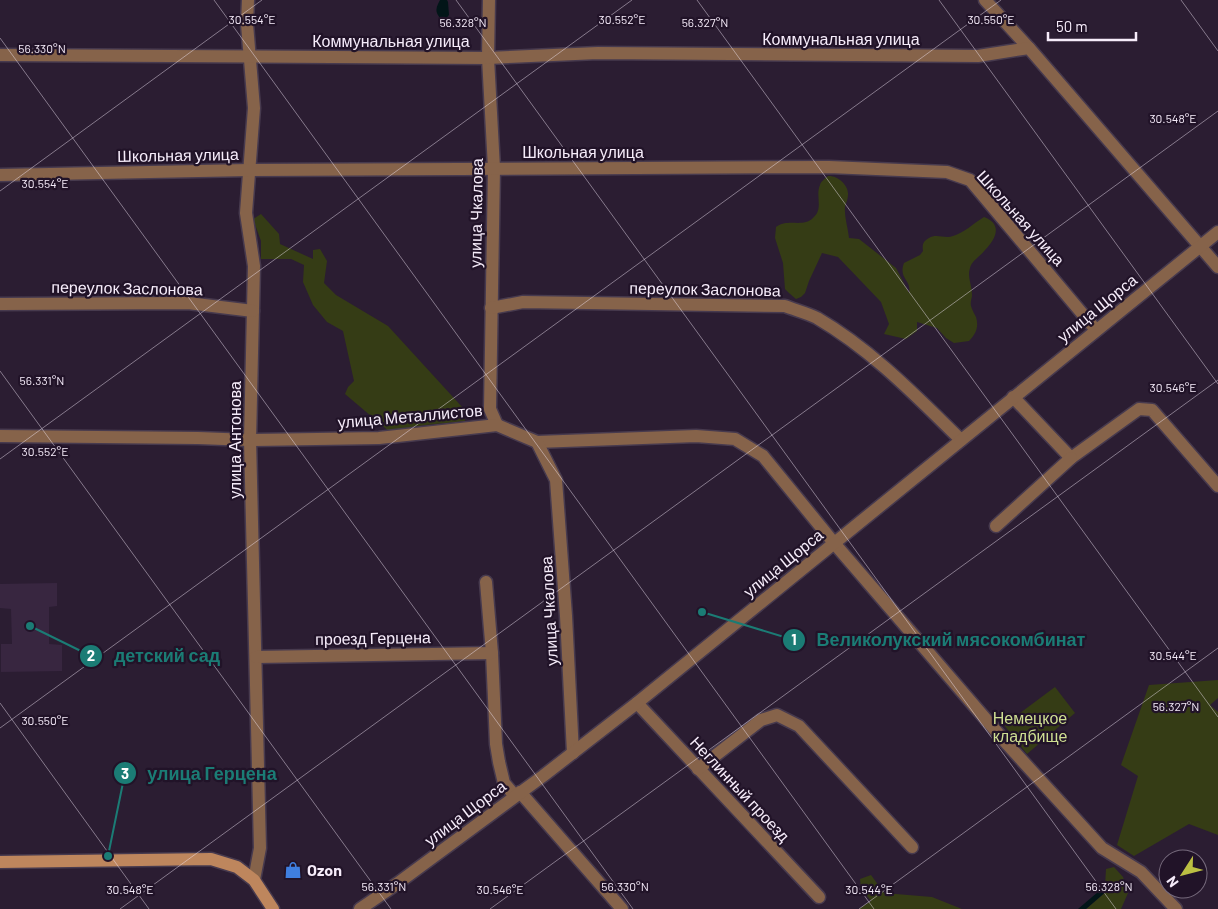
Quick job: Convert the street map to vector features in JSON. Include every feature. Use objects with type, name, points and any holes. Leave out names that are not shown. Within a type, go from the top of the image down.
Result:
[{"type":"main road","points":[[0,862],[210,858],[237,867],[254,880],[273,909]]},
{"type":"street","name":"улица Антонова","points":[[248,0],[247,24],[254,108],[246,213],[254,266],[250,440],[260,848],[254,880]]},
{"type":"street","name":"улица Чкалова","points":[[489,0],[488,58],[494,168],[490,409],[497,425]]},
{"type":"street","points":[[985,0],[1218,267]]},
{"type":"street","name":"Коммунальная улица","points":[[0,55],[488,58],[598,54],[978,56],[1028,48]]},
{"type":"street","name":"Школьная улица","points":[[0,175],[494,168],[829,167],[947,172],[970,180],[1096,330]]},
{"type":"street","name":"улица Щорса","points":[[360,909],[518,794],[637,703],[1218,232]]},
{"type":"street","name":"переулок Заслонова","points":[[491,308],[523,302],[784,306],[815,317],[858,346],[889,371],[961,440]]},
{"type":"street","name":"переулок Заслонова","points":[[0,304],[188,303],[253,311]]},
{"type":"street","points":[[1013,397],[1071,458]]},
{"type":"street","points":[[996,526],[1071,458],[1139,409],[1152,410],[1218,486]]},
{"type":"street","name":"улица Металлистов","points":[[0,436],[250,440],[379,438],[497,425],[537,442],[696,436],[735,440],[764,456],[834,543],[1008,746],[1102,848],[1141,872],[1176,909]]},
{"type":"street","name":"улица Чкалова","points":[[537,442],[556,480],[566,616],[573,753]]},
{"type":"street","points":[[486,582],[492,653],[496,744],[504,783],[518,794],[622,909]]},
{"type":"street","name":"проезд Герцена","points":[[256,657],[492,653]]},
{"type":"street","name":"Неглинный проезд","points":[[637,703],[819,897]]},
{"type":"street","points":[[698,769],[761,720],[777,715],[799,726],[912,847]]},
{"type":"shaded area","points":[[440,0],[447,0],[448,2],[449,15],[443,22],[437,12]]},
{"type":"shaded area","points":[[57,583],[57,606],[49,607],[49,644],[62,645],[62,671],[1,672],[1,644],[12,644],[11,609],[0,608],[0,584]]},
{"type":"shaded area","points":[[1105,886],[1108,890],[1086,909],[1078,909]]},
{"type":"green space","points":[[828,176],[842,181],[847,188],[848,196],[845,210],[849,238],[859,239],[896,268],[909,293],[909,285],[903,273],[904,263],[920,255],[923,251],[925,240],[935,236],[950,237],[957,235],[984,217],[994,224],[996,228],[995,237],[971,265],[969,271],[972,295],[971,305],[976,317],[977,327],[969,341],[954,343],[946,338],[937,328],[917,322],[917,331],[906,339],[884,334],[889,324],[881,302],[838,257],[822,253],[805,293],[801,297],[796,299],[785,289],[783,263],[775,238],[776,227],[785,223],[805,222],[813,218],[819,207],[818,194],[820,185]]},
{"type":"green space","points":[[261,214],[279,234],[280,244],[313,259],[313,250],[320,249],[327,261],[324,283],[336,295],[388,326],[463,408],[465,421],[419,426],[391,433],[345,394],[348,387],[354,381],[343,331],[327,322],[313,305],[303,282],[304,265],[291,259],[261,259],[261,241],[253,219]]},
{"type":"green space","points":[[1218,680],[1218,698],[1210,705],[1218,712],[1218,835],[1189,824],[1134,856],[1117,845],[1138,776],[1121,765],[1149,685]]},
{"type":"green space","name":"Немецкое кладбище","points":[[1055,687],[1075,713],[1027,754],[1004,725]]},
{"type":"green space","points":[[1114,867],[1123,877],[1128,893],[1121,909],[1086,909],[1108,890],[1105,886],[1106,869]]},
{"type":"green space","points":[[871,875],[884,893],[932,897],[962,909],[859,909],[871,901],[861,888],[860,879]]},
{"type":"place","name":"Великолукский мясокомбинат","points":[[702,612]]},
{"type":"place","name":"детский сад","points":[[30,626]]},
{"type":"place","name":"улица Герцена","points":[[108,856]]},
{"type":"place","name":"Ozon","points":[[293,870]]}]
